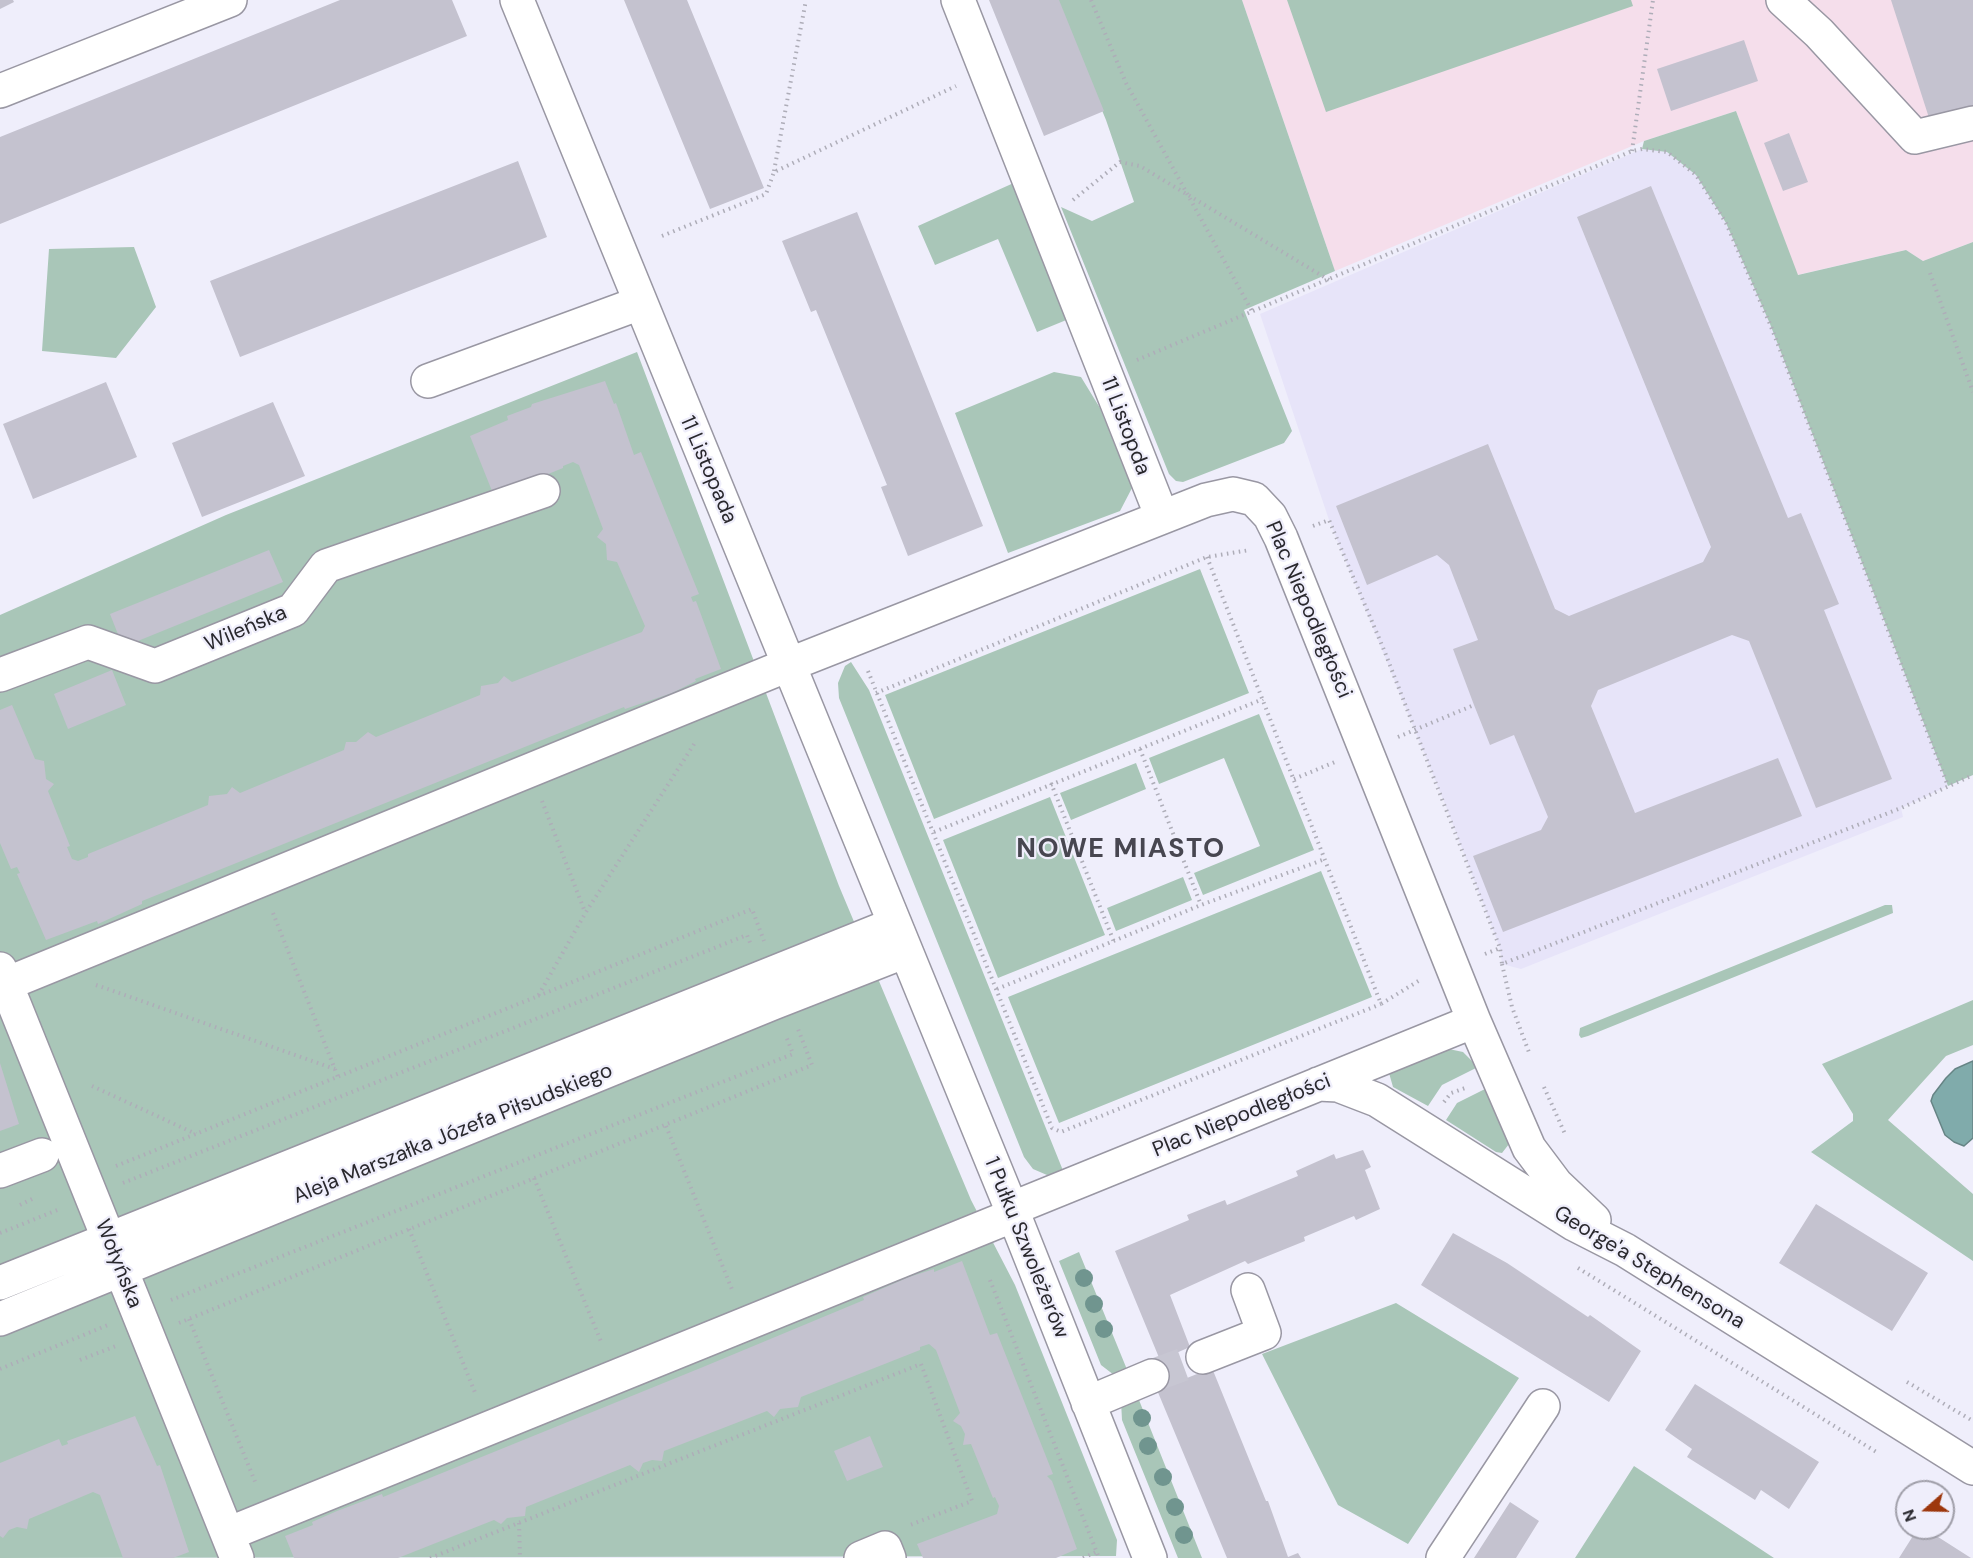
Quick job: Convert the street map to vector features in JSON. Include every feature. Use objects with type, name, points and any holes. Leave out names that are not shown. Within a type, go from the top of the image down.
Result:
[{"type":"street","points":[[0,90],[230,0]]},
{"type":"street","name":"11 Listopada","points":[[517,0],[901,938]]},
{"type":"street","points":[[958,0],[986,71]]},
{"type":"street","points":[[1783,0],[1819,33],[1915,137],[1973,123]]},
{"type":"street","name":"11 Listopda","points":[[986,71],[1162,518]]},
{"type":"street","points":[[428,381],[598,321],[640,303]]},
{"type":"street","name":"Wileńska","points":[[0,675],[88,642],[155,666],[293,610],[326,566],[543,491]]},
{"type":"street","name":"Plac Niepodległości","points":[[788,665],[1206,500],[1233,494],[1254,499],[1270,516],[1281,538],[1495,1075],[1529,1148],[1556,1184],[1625,1250]]},
{"type":"street","points":[[3,977],[47,968],[788,665]]},
{"type":"street","name":"1 Pułku Szwoleżerów","points":[[901,938],[1150,1558]]},
{"type":"street","name":"Aleja Marszałka Józefa Piłsudskiego","points":[[0,1283],[108,1239],[901,938]]},
{"type":"street","name":"Aleja Marszałka Józefa Piłsudskiego","points":[[0,1319],[773,1003],[901,938]]},
{"type":"street","name":"Wołyńska","points":[[3,977],[76,1192],[108,1239],[231,1551]]},
{"type":"street","name":"Plac Niepodległości","points":[[1012,1212],[1474,1021]]},
{"type":"street","name":"George'a Stephensona","points":[[1318,1084],[1338,1085],[1353,1090],[1423,1128],[1574,1224],[1625,1250],[1973,1468]]},
{"type":"street","points":[[0,1171],[42,1155]]},
{"type":"street","points":[[231,1551],[269,1517],[746,1324],[1012,1212]]},
{"type":"street","points":[[1203,1357],[1264,1333],[1248,1290]]},
{"type":"street","points":[[1088,1403],[1152,1376]]},
{"type":"street","points":[[1443,1558],[1543,1406]]},
{"type":"street","points":[[861,1558],[894,1543]]},
{"type":"path","points":[[662,236],[766,194],[774,172],[806,0]]},
{"type":"path","points":[[1091,0],[1126,83],[1253,313]]},
{"type":"path","points":[[1632,151],[1653,0]]},
{"type":"path","points":[[774,172],[986,71]]},
{"type":"path","points":[[1145,356],[1253,313],[1632,151],[1642,149],[1666,152],[1696,175],[1726,223],[1770,324],[1948,786]]},
{"type":"path","points":[[1066,204],[1120,162],[1140,166],[1329,280]]},
{"type":"path","points":[[1930,273],[1973,392]]},
{"type":"path","points":[[1423,1128],[1451,1093],[1532,1061],[1512,1007],[1500,948],[1384,650],[1329,520],[1251,550],[1207,557],[876,693],[1052,1128],[1061,1132],[1292,1037],[1381,1004],[1416,982],[1500,948]]},
{"type":"path","points":[[1207,557],[1381,1004]]},
{"type":"path","points":[[934,832],[1263,699]]},
{"type":"path","points":[[1439,719],[1474,705]]},
{"type":"path","points":[[0,1233],[76,1192],[196,1134],[538,996],[585,912],[698,738]]},
{"type":"path","points":[[1140,749],[1201,905]]},
{"type":"path","points":[[530,771],[585,912]]},
{"type":"path","points":[[1502,964],[1901,808],[1973,775]]},
{"type":"path","points":[[1051,783],[1114,942]]},
{"type":"path","points":[[997,989],[1201,905],[1325,859]]},
{"type":"path","points":[[260,881],[338,1077]]},
{"type":"path","points":[[120,1184],[747,935]]},
{"type":"path","points":[[47,968],[335,1069]]},
{"type":"path","points":[[181,1296],[793,1054]]},
{"type":"path","points":[[1542,1082],[1566,1137]]},
{"type":"path","points":[[92,1086],[196,1134]]},
{"type":"path","points":[[666,1126],[746,1324]]},
{"type":"path","points":[[534,1178],[615,1377]]},
{"type":"path","points":[[20,1205],[76,1192]]},
{"type":"path","points":[[409,1229],[489,1428]]},
{"type":"path","points":[[1575,1267],[1881,1455]]},
{"type":"path","points":[[990,1280],[1099,1558]]},
{"type":"path","points":[[189,1319],[269,1517]]},
{"type":"path","points":[[0,1368],[111,1324]]},
{"type":"path","points":[[430,1558],[921,1364],[972,1501],[894,1543]]},
{"type":"path","points":[[1901,1378],[1973,1421]]},
{"type":"path","points":[[519,1522],[520,1558]]},
{"type":"path","points":[[1083,1558],[1096,1552]]},
{"type":"shaded area","points":[[1056,0],[1242,0],[1335,271],[1244,310],[1292,431],[1284,443],[1183,482],[1176,481],[1169,474],[1061,207],[1092,221],[1134,202],[1106,120]]},
{"type":"shaded area","points":[[1242,0],[1973,0],[1973,242],[1923,261],[1906,250],[1797,275],[1736,111],[1644,141],[1335,271]]},
{"type":"shaded area","points":[[1287,0],[1631,0],[1633,6],[1326,112]]},
{"type":"shaded area","points":[[1736,111],[1798,275],[1906,250],[1923,261],[1973,242],[1973,775],[1948,786],[1770,324],[1726,223],[1696,175],[1667,152],[1642,149],[1644,141]]},
{"type":"shaded area","points":[[1642,149],[1667,152],[1696,175],[1726,223],[1770,324],[1948,786],[1901,808],[1903,817],[1521,969],[1502,964],[1500,948],[1447,809],[1329,520],[1260,314]]},
{"type":"shaded area","points":[[1027,177],[1081,314],[1037,332],[998,239],[935,265],[918,226]]},
{"type":"shaded area","points":[[134,247],[156,307],[116,358],[42,351],[49,249]]},
{"type":"shaded area","points":[[637,352],[839,886],[971,1200],[1015,1285],[1117,1540],[1116,1556],[0,1558],[0,615],[226,515]]},
{"type":"shaded area","points":[[1054,372],[1081,377],[1100,408],[1132,488],[1120,511],[1008,553],[955,413]]},
{"type":"shaded area","points":[[1200,569],[1249,693],[934,819],[885,695]]},
{"type":"shaded area","points":[[851,662],[869,690],[1064,1173],[1047,1175],[1033,1169],[1024,1157],[839,698],[838,683],[845,666]]},
{"type":"shaded area","points":[[1259,714],[1314,850],[1203,895],[1194,873],[1260,846],[1224,758],[1159,784],[1149,758]]},
{"type":"shaded area","points":[[1136,763],[1146,789],[1071,820],[1060,793]]},
{"type":"shaded area","points":[[1050,797],[1105,935],[998,978],[943,840]]},
{"type":"shaded area","points":[[1321,871],[1372,997],[1059,1123],[1008,997]]},
{"type":"shaded area","points":[[1183,877],[1192,900],[1116,931],[1107,908]]},
{"type":"shaded area","points":[[1885,905],[1892,905],[1893,913],[1588,1036],[1581,1038],[1579,1035],[1580,1028]]},
{"type":"shaded area","points":[[1973,1000],[1973,1045],[1946,1056],[1888,1120],[1973,1194],[1973,1261],[1811,1152],[1853,1121],[1853,1114],[1822,1064]]},
{"type":"shaded area","points":[[1444,1048],[1463,1052],[1478,1067],[1442,1085],[1428,1106],[1393,1087],[1389,1073]]},
{"type":"shaded area","points":[[1973,1061],[1973,1138],[1964,1146],[1945,1135],[1931,1101],[1933,1095],[1955,1069]]},
{"type":"shaded area","points":[[1487,1088],[1509,1144],[1502,1153],[1496,1152],[1446,1120],[1457,1103]]},
{"type":"shaded area","points":[[1079,1252],[1128,1372],[1114,1375],[1101,1365],[1059,1261]]},
{"type":"shaded area","points":[[1396,1303],[1519,1378],[1408,1544],[1338,1505],[1262,1354]]},
{"type":"shaded area","points":[[1135,1390],[1202,1558],[1178,1558],[1122,1420],[1121,1401]]},
{"type":"shaded area","points":[[1634,1466],[1774,1558],[1575,1558]]},
{"type":"building","points":[[0,0],[13,0],[14,2],[0,9]]},
{"type":"building","points":[[340,0],[452,0],[467,36],[0,224],[0,137]]},
{"type":"building","points":[[624,0],[687,0],[764,188],[710,209]]},
{"type":"building","points":[[989,0],[1059,0],[1104,111],[1044,136]]},
{"type":"building","points":[[1891,0],[1973,0],[1973,110],[1931,124]]},
{"type":"building","points":[[1744,40],[1758,81],[1671,111],[1657,69]]},
{"type":"building","points":[[1789,133],[1808,182],[1783,191],[1764,143]]},
{"type":"building","points":[[518,161],[547,237],[240,357],[210,281]]},
{"type":"building","points":[[1651,186],[1788,518],[1801,513],[1839,604],[1824,610],[1892,779],[1816,808],[1749,641],[1732,635],[1598,690],[1591,706],[1635,813],[1778,758],[1802,816],[1503,932],[1473,856],[1541,830],[1548,817],[1514,735],[1490,745],[1474,705],[1453,649],[1478,640],[1449,565],[1437,555],[1367,585],[1336,506],[1488,444],[1555,609],[1569,616],[1703,562],[1711,547],[1577,217]]},
{"type":"building","points":[[857,212],[983,526],[908,556],[881,487],[887,485],[816,310],[811,312],[782,241]]},
{"type":"building","points":[[605,381],[614,404],[616,403],[634,455],[641,452],[699,594],[691,597],[693,602],[696,601],[721,669],[695,679],[696,681],[672,693],[625,709],[624,707],[142,901],[142,904],[98,924],[97,921],[46,940],[17,874],[20,873],[17,867],[11,869],[0,843],[0,710],[12,705],[35,759],[44,761],[46,779],[54,784],[48,791],[70,846],[67,847],[72,859],[78,861],[88,857],[88,854],[208,805],[209,796],[227,794],[232,787],[240,793],[344,750],[346,742],[356,742],[368,732],[376,737],[480,695],[481,686],[498,683],[504,676],[512,682],[642,632],[645,626],[617,562],[607,560],[606,544],[597,537],[603,529],[579,465],[573,462],[494,496],[470,436],[508,420],[507,416],[531,407],[532,404]]},
{"type":"building","points":[[106,382],[137,457],[33,499],[3,424]]},
{"type":"building","points":[[273,402],[305,476],[202,517],[172,443]]},
{"type":"building","points":[[269,550],[283,582],[123,647],[110,614]]},
{"type":"building","points":[[112,670],[126,705],[68,729],[54,694]]},
{"type":"building","points":[[0,1063],[19,1124],[0,1131]]},
{"type":"building","points":[[1363,1150],[1371,1167],[1365,1170],[1380,1209],[1356,1220],[1354,1216],[1304,1237],[1305,1241],[1248,1264],[1245,1261],[1170,1295],[1190,1347],[1160,1360],[1115,1251],[1189,1220],[1187,1215],[1225,1200],[1227,1205],[1298,1176],[1296,1171],[1334,1154],[1336,1159]]},
{"type":"building","points":[[1816,1204],[1928,1273],[1892,1331],[1779,1263]]},
{"type":"building","points":[[1453,1233],[1507,1263],[1588,1317],[1590,1315],[1641,1351],[1609,1402],[1421,1285]]},
{"type":"building","points":[[962,1261],[990,1335],[997,1333],[1053,1474],[1047,1476],[1052,1481],[1077,1549],[1056,1558],[923,1558],[917,1544],[997,1514],[999,1506],[995,1497],[993,1498],[971,1444],[963,1445],[965,1434],[961,1426],[953,1421],[960,1413],[936,1350],[929,1344],[920,1347],[920,1350],[801,1397],[798,1407],[780,1409],[774,1417],[767,1411],[664,1451],[662,1461],[652,1460],[643,1463],[639,1472],[630,1465],[526,1507],[525,1516],[507,1518],[501,1524],[494,1520],[398,1558],[294,1558],[285,1536],[313,1525],[312,1522],[382,1494],[383,1497],[703,1367],[864,1300],[863,1297],[909,1277],[934,1269],[934,1272]]},
{"type":"building","points":[[1212,1368],[1266,1501],[1268,1501],[1288,1557],[1298,1553],[1301,1558],[1227,1558],[1157,1390]]},
{"type":"building","points":[[1695,1384],[1819,1462],[1789,1509],[1761,1490],[1755,1500],[1687,1457],[1692,1449],[1665,1430]]},
{"type":"building","points":[[135,1416],[157,1466],[160,1465],[189,1552],[173,1558],[123,1558],[100,1495],[93,1492],[29,1519],[27,1529],[17,1527],[9,1530],[3,1538],[0,1536],[0,1463],[59,1439],[62,1446],[68,1444],[67,1441]]},
{"type":"building","points":[[870,1436],[883,1467],[847,1481],[834,1451]]},
{"type":"building","points":[[1510,1502],[1539,1521],[1516,1558],[1474,1558]]},
{"type":"building","points":[[1910,1540],[1943,1540],[1971,1558],[1899,1558]]},
{"type":"tunnel","points":[[1152,1376],[1203,1357]]},
{"type":"district","name":"NOWE MIASTO","points":[[1121,850]]}]
